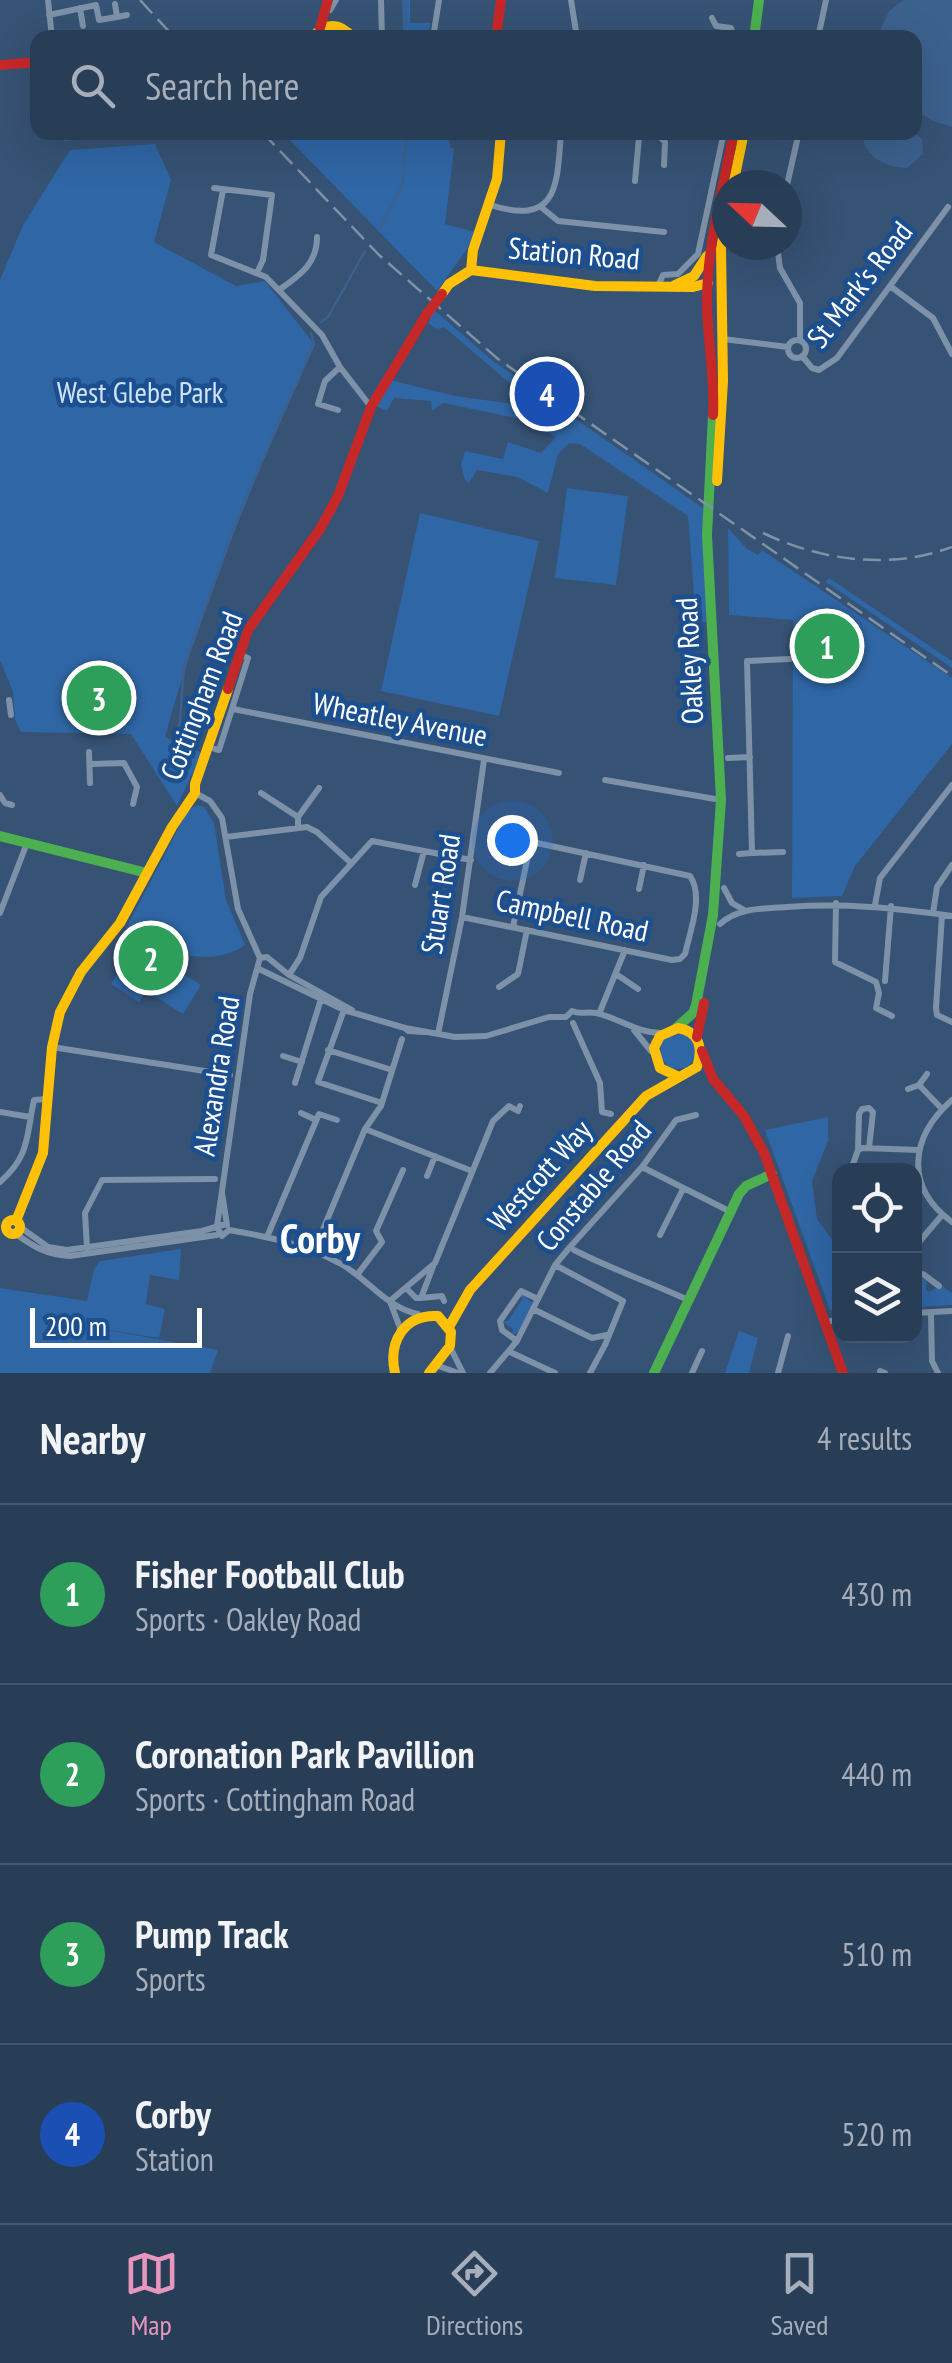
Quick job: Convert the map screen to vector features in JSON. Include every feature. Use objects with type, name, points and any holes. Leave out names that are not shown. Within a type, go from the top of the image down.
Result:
[{"type":"main road","points":[[497,30],[501,0]]},
{"type":"main road","points":[[755,30],[759,0]]},
{"type":"main road","points":[[763,30],[768,0]]},
{"type":"main road","points":[[330,4],[346,30]]},
{"type":"main road","points":[[317,30],[330,4]]},
{"type":"main road","points":[[0,65],[30,63]]},
{"type":"main road","points":[[471,270],[473,250],[497,178],[500,140]]},
{"type":"main road","points":[[728,170],[733,140]]},
{"type":"main road","points":[[736,170],[742,140]]},
{"type":"main road","name":"Station Road","points":[[673,286],[694,276],[712,253]]},
{"type":"main road","name":"Oakley Road","points":[[676,1028],[692,1012],[703,973],[717,882],[721,800],[707,535],[713,366],[707,301],[714,260]]},
{"type":"main road","name":"Oakley Road","points":[[697,1037],[724,888],[728,758],[714,515],[723,410],[717,260]]},
{"type":"main road","name":"Station Road","points":[[471,270],[595,286],[693,287],[708,283]]},
{"type":"main road","name":"Cottingham Road","points":[[0,1242],[12,1229],[43,1153],[52,1047],[70,992],[120,923],[195,793],[238,654],[258,613],[299,561],[330,512],[371,407],[426,314],[449,284],[471,270]]},
{"type":"main road","points":[[693,287],[707,301]]},
{"type":"main road","points":[[707,330],[722,339],[716,344],[713,366]]},
{"type":"main road","points":[[0,836],[147,873]]},
{"type":"main road","points":[[713,1079],[693,1071],[677,1076],[656,1060],[656,1040],[676,1028],[684,1028],[697,1037],[713,1079],[744,1116],[772,1174],[843,1373]]},
{"type":"main road","points":[[693,1071],[702,1051]]},
{"type":"main road","name":"Westcott Way","points":[[646,1096],[656,1060]]},
{"type":"main road","name":"Westcott Way","points":[[449,1327],[470,1290],[646,1096],[677,1076]]},
{"type":"main road","points":[[654,1373],[730,1212],[746,1186],[772,1174]]},
{"type":"main road","name":"Westcott Way","points":[[400,1334],[409,1320],[470,1290]]},
{"type":"main road","points":[[426,1314],[442,1319],[449,1327],[450,1346],[432,1369]]},
{"type":"main road","points":[[392,1371],[400,1334]]},
{"type":"street","points":[[48,0],[51,30]]},
{"type":"street","points":[[381,0],[382,30]]},
{"type":"street","points":[[433,30],[439,0]]},
{"type":"street","points":[[570,0],[576,30]]},
{"type":"street","points":[[820,30],[826,0]]},
{"type":"street","points":[[115,4],[117,16]]},
{"type":"street","points":[[49,15],[96,5],[99,20],[127,14]]},
{"type":"street","points":[[80,8],[83,26]]},
{"type":"street","points":[[712,18],[716,26],[731,30]]},
{"type":"street","points":[[490,205],[524,212],[541,207],[555,188],[560,140]]},
{"type":"street","points":[[634,181],[639,140]]},
{"type":"street","points":[[664,140],[664,165]]},
{"type":"street","points":[[658,286],[663,275],[678,274],[697,257],[722,140]]},
{"type":"street","points":[[790,170],[797,140]]},
{"type":"street","points":[[257,272],[263,260],[272,195],[218,189],[212,255],[266,277],[322,335],[340,368],[371,407]]},
{"type":"street","points":[[541,207],[558,220],[664,232]]},
{"type":"street","name":"St Mark's Road","points":[[802,356],[812,368],[829,366],[948,207]]},
{"type":"street","points":[[279,290],[310,264],[317,252],[317,236]]},
{"type":"street","points":[[779,260],[800,303],[800,340],[806,349],[802,356],[792,357],[788,347],[800,340]]},
{"type":"street","points":[[890,286],[933,318],[952,354]]},
{"type":"street","name":"St Mark's Road","points":[[722,339],[788,347]]},
{"type":"street","points":[[318,404],[326,381],[340,368]]},
{"type":"street","points":[[308,400],[338,410]]},
{"type":"street","points":[[214,748],[219,750],[248,658],[238,654]]},
{"type":"street","name":"Oakley Road","points":[[752,853],[743,660],[790,659]]},
{"type":"street","points":[[0,709],[10,708]]},
{"type":"street","name":"Wheatley Avenue","points":[[233,709],[559,773]]},
{"type":"street","points":[[89,752],[90,783]]},
{"type":"street","name":"Oakley Road","points":[[728,758],[750,757]]},
{"type":"street","name":"Stuart Road","points":[[438,1034],[462,917],[484,760]]},
{"type":"street","points":[[92,764],[124,763],[137,787],[133,804]]},
{"type":"street","points":[[606,780],[721,800]]},
{"type":"street","points":[[875,905],[880,878],[952,785]]},
{"type":"street","points":[[298,826],[298,816],[314,802],[319,788]]},
{"type":"street","points":[[195,793],[216,808],[226,837],[238,910],[260,958],[261,970]]},
{"type":"street","points":[[260,793],[298,816]]},
{"type":"street","points":[[0,795],[12,805]]},
{"type":"street","points":[[226,837],[298,826],[317,832],[350,862]]},
{"type":"street","points":[[289,975],[300,958],[321,897],[372,841],[471,860]]},
{"type":"street","points":[[0,913],[27,843]]},
{"type":"street","points":[[512,926],[530,847],[540,843],[644,865],[639,889]]},
{"type":"street","points":[[415,885],[424,851]]},
{"type":"street","points":[[580,880],[586,852]]},
{"type":"street","points":[[739,854],[783,852]]},
{"type":"street","name":"Campbell Road","points":[[462,917],[680,960],[685,954],[696,884],[690,876],[644,865]]},
{"type":"street","points":[[933,913],[937,886],[952,865]]},
{"type":"street","points":[[724,888],[732,903],[745,910]]},
{"type":"street","points":[[836,903],[835,962],[876,982],[876,1008],[892,1016]]},
{"type":"street","points":[[720,924],[745,910],[836,903],[891,906],[952,916]]},
{"type":"street","points":[[883,975],[891,906]]},
{"type":"street","points":[[942,915],[936,1012],[952,1022]]},
{"type":"street","points":[[502,983],[518,974],[527,930]]},
{"type":"street","points":[[599,1014],[625,950]]},
{"type":"street","points":[[260,958],[270,960],[348,1011]]},
{"type":"street","points":[[261,970],[270,967],[270,960]]},
{"type":"street","points":[[261,970],[321,1000],[408,1032],[486,1036],[549,1016],[570,1020]]},
{"type":"street","name":"Alexandra Road","points":[[217,1229],[250,994],[261,970]]},
{"type":"street","points":[[616,974],[638,989]]},
{"type":"street","points":[[295,1083],[321,1000]]},
{"type":"street","points":[[348,1011],[328,1050],[318,1082],[382,1103]]},
{"type":"street","points":[[607,1113],[600,1082],[570,1020],[572,1011],[578,1015],[599,1014],[634,1029],[662,1033]]},
{"type":"street","points":[[634,1029],[656,1060]]},
{"type":"street","points":[[314,1251],[365,1129],[382,1103],[402,1039]]},
{"type":"street","points":[[52,1047],[230,1075]]},
{"type":"street","points":[[328,1050],[392,1070]]},
{"type":"street","points":[[282,1056],[302,1062]]},
{"type":"street","points":[[908,1089],[920,1085],[927,1074]]},
{"type":"street","points":[[920,1085],[942,1108]]},
{"type":"street","points":[[0,1182],[21,1161],[34,1100],[48,1098]]},
{"type":"street","points":[[952,1100],[928,1126],[919,1150],[918,1173],[923,1191],[952,1222]]},
{"type":"street","points":[[421,1298],[493,1122],[509,1106],[517,1107]]},
{"type":"street","points":[[853,1163],[858,1150],[859,1114],[869,1108],[873,1112],[869,1148]]},
{"type":"street","points":[[0,1112],[30,1118]]},
{"type":"street","points":[[302,1113],[316,1120]]},
{"type":"street","points":[[267,1236],[318,1114],[337,1120]]},
{"type":"street","name":"Constable Road","points":[[490,1373],[517,1341],[555,1266],[642,1167],[676,1120],[696,1115]]},
{"type":"street","points":[[365,1129],[472,1172]]},
{"type":"street","points":[[858,1150],[919,1150]]},
{"type":"street","points":[[427,1176],[435,1156]]},
{"type":"street","points":[[642,1167],[730,1212]]},
{"type":"street","points":[[357,1274],[382,1242],[376,1231],[403,1170]]},
{"type":"street","points":[[87,1248],[85,1214],[102,1180],[210,1182]]},
{"type":"street","points":[[660,1236],[683,1189]]},
{"type":"street","name":"Alexandra Road","points":[[222,1190],[228,1227]]},
{"type":"street","points":[[922,1239],[942,1215]]},
{"type":"street","points":[[12,1229],[56,1250],[217,1229],[226,1236],[228,1227],[314,1251],[357,1274],[392,1302],[426,1314]]},
{"type":"street","points":[[12,1229],[51,1255],[70,1256],[217,1229]]},
{"type":"street","points":[[574,1250],[584,1251],[624,1275],[640,1278],[688,1300]]},
{"type":"street","points":[[392,1302],[434,1263]]},
{"type":"street","points":[[555,1266],[622,1301],[590,1373]]},
{"type":"street","points":[[922,1274],[934,1286]]},
{"type":"street","points":[[406,1288],[421,1298],[442,1296],[444,1302]]},
{"type":"street","name":"Constable Road","points":[[517,1341],[502,1330],[500,1320],[521,1291],[538,1299]]},
{"type":"street","points":[[392,1302],[400,1334]]},
{"type":"street","points":[[533,1309],[592,1338],[608,1334]]},
{"type":"street","points":[[922,1313],[952,1311]]},
{"type":"street","points":[[931,1314],[932,1361],[938,1373]]},
{"type":"street","points":[[825,1323],[832,1321]]},
{"type":"street","points":[[778,1373],[788,1336]]},
{"type":"street","points":[[450,1346],[460,1373]]},
{"type":"street","points":[[692,1373],[702,1351]]},
{"type":"street","points":[[510,1352],[555,1373]]},
{"type":"street","points":[[432,1369],[447,1366],[460,1373]]},
{"type":"green space","points":[[402,0],[410,0],[410,23],[431,23],[429,30],[403,30]]},
{"type":"green space","points":[[290,140],[449,140],[454,149],[445,224],[475,232],[437,291]]},
{"type":"green space","name":"West Glebe Park","points":[[155,144],[171,180],[154,242],[236,286],[265,281],[314,344],[232,538],[180,686],[165,737],[202,753],[177,806],[131,734],[21,732],[15,720],[13,692],[0,660],[0,280],[23,225],[70,150]]},
{"type":"green space","points":[[434,310],[493,361],[703,508],[707,622],[696,621],[688,516],[580,444],[569,443],[558,454],[548,493],[517,477],[477,470],[469,483],[461,465],[465,451],[503,459],[508,442],[541,453],[556,437],[526,420],[443,403],[432,411],[431,401],[394,398],[387,411],[376,406],[390,380],[455,396],[520,405],[526,397],[444,327],[437,329],[428,323]]},
{"type":"green space","points":[[567,488],[628,496],[616,585],[555,578]]},
{"type":"green space","points":[[420,513],[539,541],[499,716],[381,691]]},
{"type":"green space","points":[[728,528],[747,549],[758,555],[762,550],[952,678],[952,744],[855,866],[842,896],[792,898],[793,620],[729,615]]},
{"type":"green space","points":[[829,578],[952,661],[952,668],[826,582]]},
{"type":"green space","points":[[196,805],[204,807],[214,823],[226,900],[245,945],[216,956],[184,954],[123,934],[187,812]]},
{"type":"green space","points":[[130,955],[158,973],[139,1002],[111,984]]},
{"type":"green space","points":[[170,966],[201,985],[183,1014],[153,995]]},
{"type":"green space","points":[[678,1033],[691,1038],[696,1051],[691,1064],[678,1069],[665,1064],[660,1051],[665,1038]]},
{"type":"green space","points":[[828,1117],[828,1141],[812,1181],[817,1219],[832,1239],[832,1310],[830,1310],[765,1130]]},
{"type":"green space","points":[[181,1249],[179,1280],[150,1275],[146,1304],[165,1309],[159,1338],[84,1326],[218,1350],[210,1373],[0,1373],[0,1288],[87,1301],[94,1269],[100,1261]]},
{"type":"green space","points":[[922,1279],[927,1280],[929,1292],[941,1285],[952,1293],[952,1305],[922,1307]]},
{"type":"green space","points":[[521,1294],[533,1303],[518,1332],[512,1335],[513,1329],[502,1321],[508,1321],[523,1298],[518,1296]]},
{"type":"green space","points":[[739,1331],[758,1338],[749,1373],[725,1373]]},
{"type":"shaded area","points":[[904,0],[952,0],[952,127],[922,114],[922,30],[880,30],[889,11]]},
{"type":"shaded area","points":[[922,139],[923,154],[907,168],[892,166],[871,154],[864,141]]},
{"type":"waterway","points":[[405,0],[405,30]]},
{"type":"waterway","points":[[379,230],[402,185],[406,140]]},
{"type":"waterway","points":[[321,322],[328,317],[365,251]]},
{"type":"waterway","points":[[179,732],[184,667],[243,504],[314,344],[311,333]]},
{"type":"railway","points":[[140,0],[168,30]]},
{"type":"railway","points":[[270,140],[379,255],[498,359],[952,676]]},
{"type":"railway","points":[[763,533],[809,550],[856,559],[905,558],[952,547]]},
{"type":"traffic: fast","points":[[755,30],[759,0]]},
{"type":"traffic: fast","points":[[676,1028],[696,1005],[713,915],[721,800],[707,535],[713,415]]},
{"type":"traffic: fast","points":[[0,836],[147,873]]},
{"type":"traffic: fast","points":[[654,1373],[739,1194],[746,1186],[772,1174]]},
{"type":"traffic: slow","points":[[321,30],[332,26],[344,30]]},
{"type":"traffic: slow","points":[[471,270],[473,250],[497,179],[500,140]]},
{"type":"traffic: slow","points":[[736,170],[742,140]]},
{"type":"traffic: slow","points":[[675,285],[694,276],[707,256]]},
{"type":"traffic: slow","points":[[717,481],[723,381],[721,260]]},
{"type":"traffic: slow","points":[[471,270],[595,286],[693,287],[708,283]]},
{"type":"traffic: slow","points":[[442,294],[449,284],[471,270]]},
{"type":"traffic: slow","points":[[16,1221],[43,1153],[52,1047],[60,1012],[81,972],[120,923],[195,793],[228,689]]},
{"type":"traffic: slow","points":[[449,1327],[470,1290],[646,1096],[697,1067],[698,1042],[691,1033],[678,1028],[660,1036],[654,1048],[660,1068],[677,1076]]},
{"type":"traffic: slow","points":[[13,1220],[20,1227],[13,1234],[6,1227],[13,1220]]},
{"type":"traffic: slow","points":[[395,1373],[394,1351],[401,1332],[416,1320],[438,1316],[451,1332],[450,1346],[429,1373]]},
{"type":"traffic: jam","points":[[320,28],[328,0]]},
{"type":"traffic: jam","points":[[497,30],[501,0]]},
{"type":"traffic: jam","points":[[0,65],[30,63]]},
{"type":"traffic: jam","points":[[713,415],[707,285],[732,140]]},
{"type":"traffic: jam","points":[[426,315],[442,294]]},
{"type":"traffic: jam","points":[[228,689],[248,630],[320,529],[338,496],[371,407],[426,315]]},
{"type":"traffic: jam","points":[[697,1037],[704,1003]]},
{"type":"traffic: jam","points":[[702,1051],[713,1079],[744,1116],[764,1153],[843,1373]]},
{"type":"place","name":"Corby","points":[[547,394]]},
{"type":"place","name":"Fisher Football Club","points":[[827,646]]},
{"type":"place","name":"Pump Track","points":[[99,698]]},
{"type":"place","name":"Coronation Park Pavillion","points":[[151,958]]},
{"type":"district","name":"Corby","points":[[320,1239]]}]
